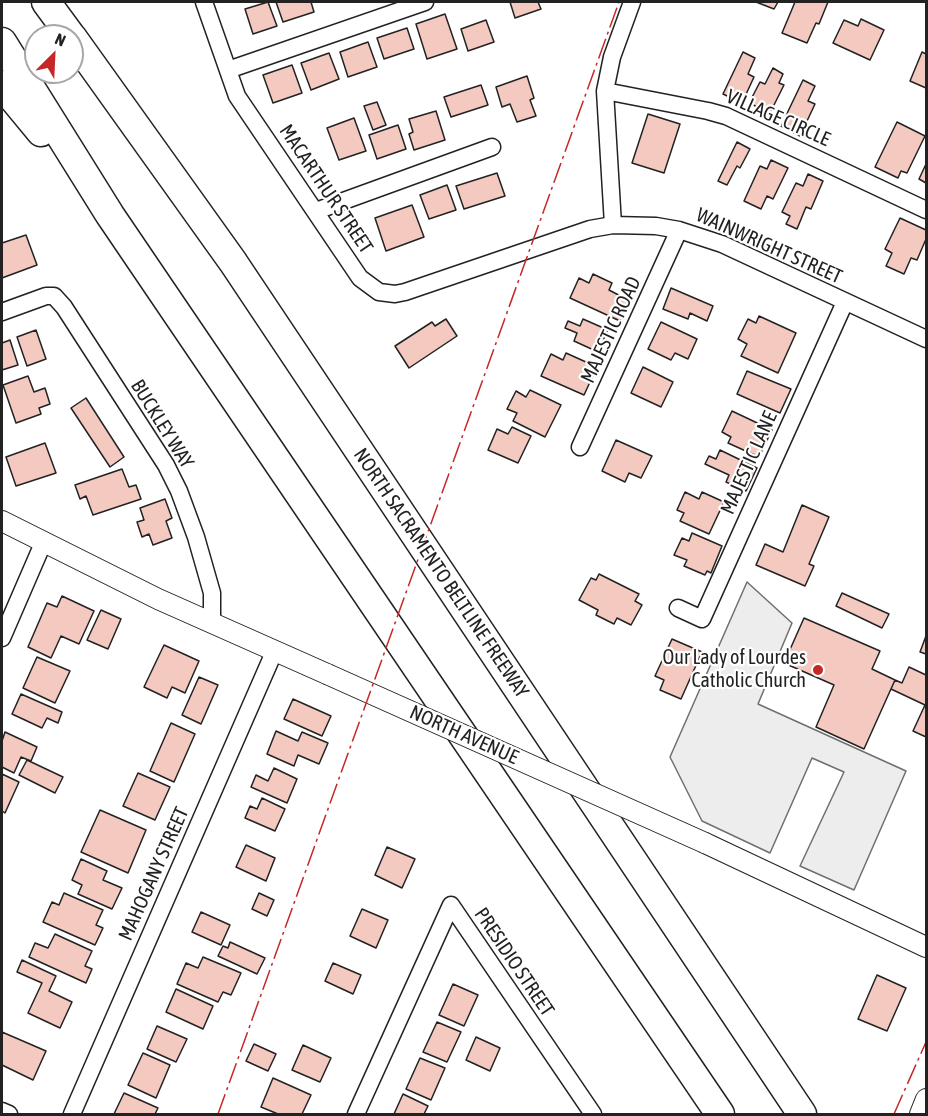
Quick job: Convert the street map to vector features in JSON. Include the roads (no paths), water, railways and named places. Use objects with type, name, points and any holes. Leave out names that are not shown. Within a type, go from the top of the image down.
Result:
[{"type":"highway","name":"NORTH SACRAMENTO BELTLINE FREEWAY","points":[[46,2],[62,24]]},
{"type":"highway","points":[[2,42],[111,215],[720,1114]]},
{"type":"highway","name":"NORTH SACRAMENTO BELTLINE FREEWAY","points":[[84,54],[239,271],[802,1114]]},
{"type":"highway","points":[[2,85],[111,215]]},
{"type":"street","name":"MACARTHUR STREET","points":[[204,2],[237,96],[360,278],[379,292],[395,294],[485,265]]},
{"type":"street","points":[[228,70],[425,2]]},
{"type":"street","points":[[613,225],[605,91],[612,57],[632,2]]},
{"type":"street","name":"VILLAGE CIRCLE","points":[[605,91],[726,116],[927,210]]},
{"type":"street","points":[[316,211],[492,147]]},
{"type":"street","name":"WAINWRIGHT STREET","points":[[485,265],[590,229],[613,225],[656,226],[679,230],[722,244],[927,339]]},
{"type":"street","name":"MAJESTIC ROAD","points":[[580,447],[679,230]]},
{"type":"street","name":"BUCKLEY WAY","points":[[2,312],[38,298],[54,296],[70,316],[166,465],[179,492],[196,537],[212,593],[212,622]]},
{"type":"street","name":"MAJESTIC LANE","points":[[678,608],[702,619],[845,302]]},
{"type":"street","name":"NORTH AVENUE","points":[[2,521],[158,598],[705,843],[927,947]]},
{"type":"street","points":[[2,638],[44,542]]},
{"type":"street","name":"MAHOGANY STREET","points":[[72,1114],[275,650]]},
{"type":"street","name":"PRESIDIO STREET","points":[[356,1114],[451,905],[593,1114]]},
{"type":"street","points":[[920,1114],[927,1099]]},
{"type":"street","points":[[2,1111],[9,1114]]},
{"type":"place","name":"Our Lady of Lourdes Catholic Church","points":[[818,670]]}]
